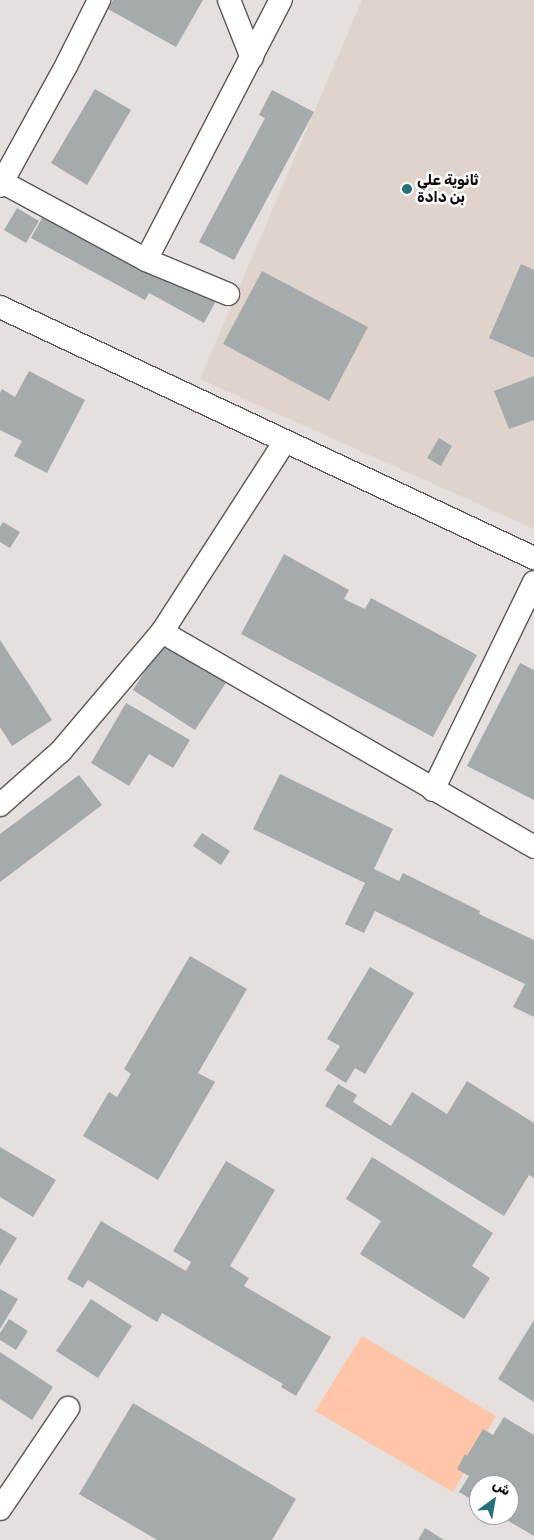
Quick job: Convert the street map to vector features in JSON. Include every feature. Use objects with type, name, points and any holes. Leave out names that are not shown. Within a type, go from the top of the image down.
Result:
[{"type":"street","points":[[98,0],[67,64],[1,184],[146,260],[228,294]]},
{"type":"street","points":[[229,0],[252,58]]},
{"type":"street","points":[[146,260],[281,0]]},
{"type":"street","points":[[0,308],[534,558]]},
{"type":"street","points":[[0,804],[61,752],[162,632],[284,442]]},
{"type":"street","points":[[433,790],[534,582]]},
{"type":"street","points":[[162,632],[534,847]]},
{"type":"street","points":[[0,1509],[6,1486],[68,1408]]},
{"type":"shaded area","name":"ثانوية علي بن دادة","points":[[362,0],[534,0],[534,529],[200,379]]},
{"type":"shaded area","points":[[362,1336],[496,1416],[453,1492],[315,1411]]},
{"type":"building","points":[[113,0],[203,0],[176,47],[108,9]]},
{"type":"building","points":[[95,89],[131,110],[87,185],[51,163]]},
{"type":"building","points":[[272,90],[314,112],[234,260],[199,242],[265,118],[259,115]]},
{"type":"building","points":[[54,196],[223,288],[204,323],[149,293],[145,300],[31,238]]},
{"type":"building","points":[[17,208],[39,221],[26,243],[4,230]]},
{"type":"building","points":[[521,264],[534,270],[534,358],[489,338]]},
{"type":"building","points":[[262,271],[368,327],[329,401],[223,344]]},
{"type":"building","points":[[29,371],[85,400],[47,473],[14,456],[22,441],[0,430],[0,393],[2,389],[15,397]]},
{"type":"building","points":[[534,376],[534,420],[509,429],[494,391]]},
{"type":"building","points":[[439,438],[452,446],[441,466],[427,458]]},
{"type":"building","points":[[3,522],[20,532],[10,548],[0,542],[0,527]]},
{"type":"building","points":[[284,554],[349,590],[344,599],[365,609],[371,598],[477,655],[433,737],[241,634]]},
{"type":"building","points":[[172,628],[235,669],[195,730],[133,690]]},
{"type":"building","points":[[0,640],[52,720],[12,746],[0,727]]},
{"type":"building","points":[[520,663],[534,670],[534,800],[467,766]]},
{"type":"building","points":[[126,703],[190,740],[173,768],[149,754],[129,786],[91,763]]},
{"type":"building","points":[[280,774],[393,829],[374,869],[399,881],[403,873],[480,911],[479,914],[534,940],[534,1017],[513,1007],[525,984],[375,911],[364,933],[345,924],[365,883],[253,829]]},
{"type":"building","points":[[79,775],[102,805],[0,882],[0,834]]},
{"type":"building","points":[[202,833],[230,851],[221,865],[193,846]]},
{"type":"building","points":[[190,956],[247,989],[198,1073],[215,1082],[158,1180],[83,1136],[109,1092],[117,1097],[131,1074],[124,1069]]},
{"type":"building","points":[[370,967],[414,993],[365,1074],[355,1068],[346,1083],[325,1070],[340,1046],[327,1039]]},
{"type":"building","points":[[467,1081],[534,1123],[534,1178],[529,1175],[504,1216],[325,1106],[338,1084],[357,1095],[353,1102],[391,1126],[412,1092],[447,1114]]},
{"type":"building","points":[[0,1147],[56,1180],[33,1217],[0,1197]]},
{"type":"building","points":[[372,1157],[493,1233],[472,1266],[490,1278],[464,1319],[360,1254],[381,1221],[346,1199]]},
{"type":"building","points":[[226,1161],[275,1190],[230,1266],[249,1278],[244,1286],[331,1337],[296,1396],[281,1387],[283,1384],[162,1313],[157,1322],[88,1280],[83,1288],[67,1279],[101,1221],[186,1271],[191,1262],[173,1251]]},
{"type":"building","points":[[0,1228],[17,1238],[0,1266]]},
{"type":"building","points":[[0,1289],[18,1299],[0,1329]]},
{"type":"building","points":[[91,1299],[132,1326],[98,1378],[56,1351]]},
{"type":"building","points":[[9,1319],[28,1331],[16,1350],[0,1340],[0,1333]]},
{"type":"building","points":[[534,1320],[534,1402],[498,1379]]},
{"type":"building","points":[[0,1352],[53,1387],[32,1420],[0,1399]]},
{"type":"building","points":[[133,1403],[296,1499],[272,1540],[157,1540],[79,1494]]},
{"type":"building","points":[[504,1417],[534,1435],[534,1536],[515,1525],[519,1525],[519,1475],[469,1476],[457,1469],[483,1429],[493,1435]]},
{"type":"building","points":[[469,1476],[469,1498],[459,1492]]},
{"type":"building","points":[[425,1528],[444,1540],[418,1540]]},
{"type":"place","name":"ثانوية علي بن دادة","points":[[407,189]]}]
